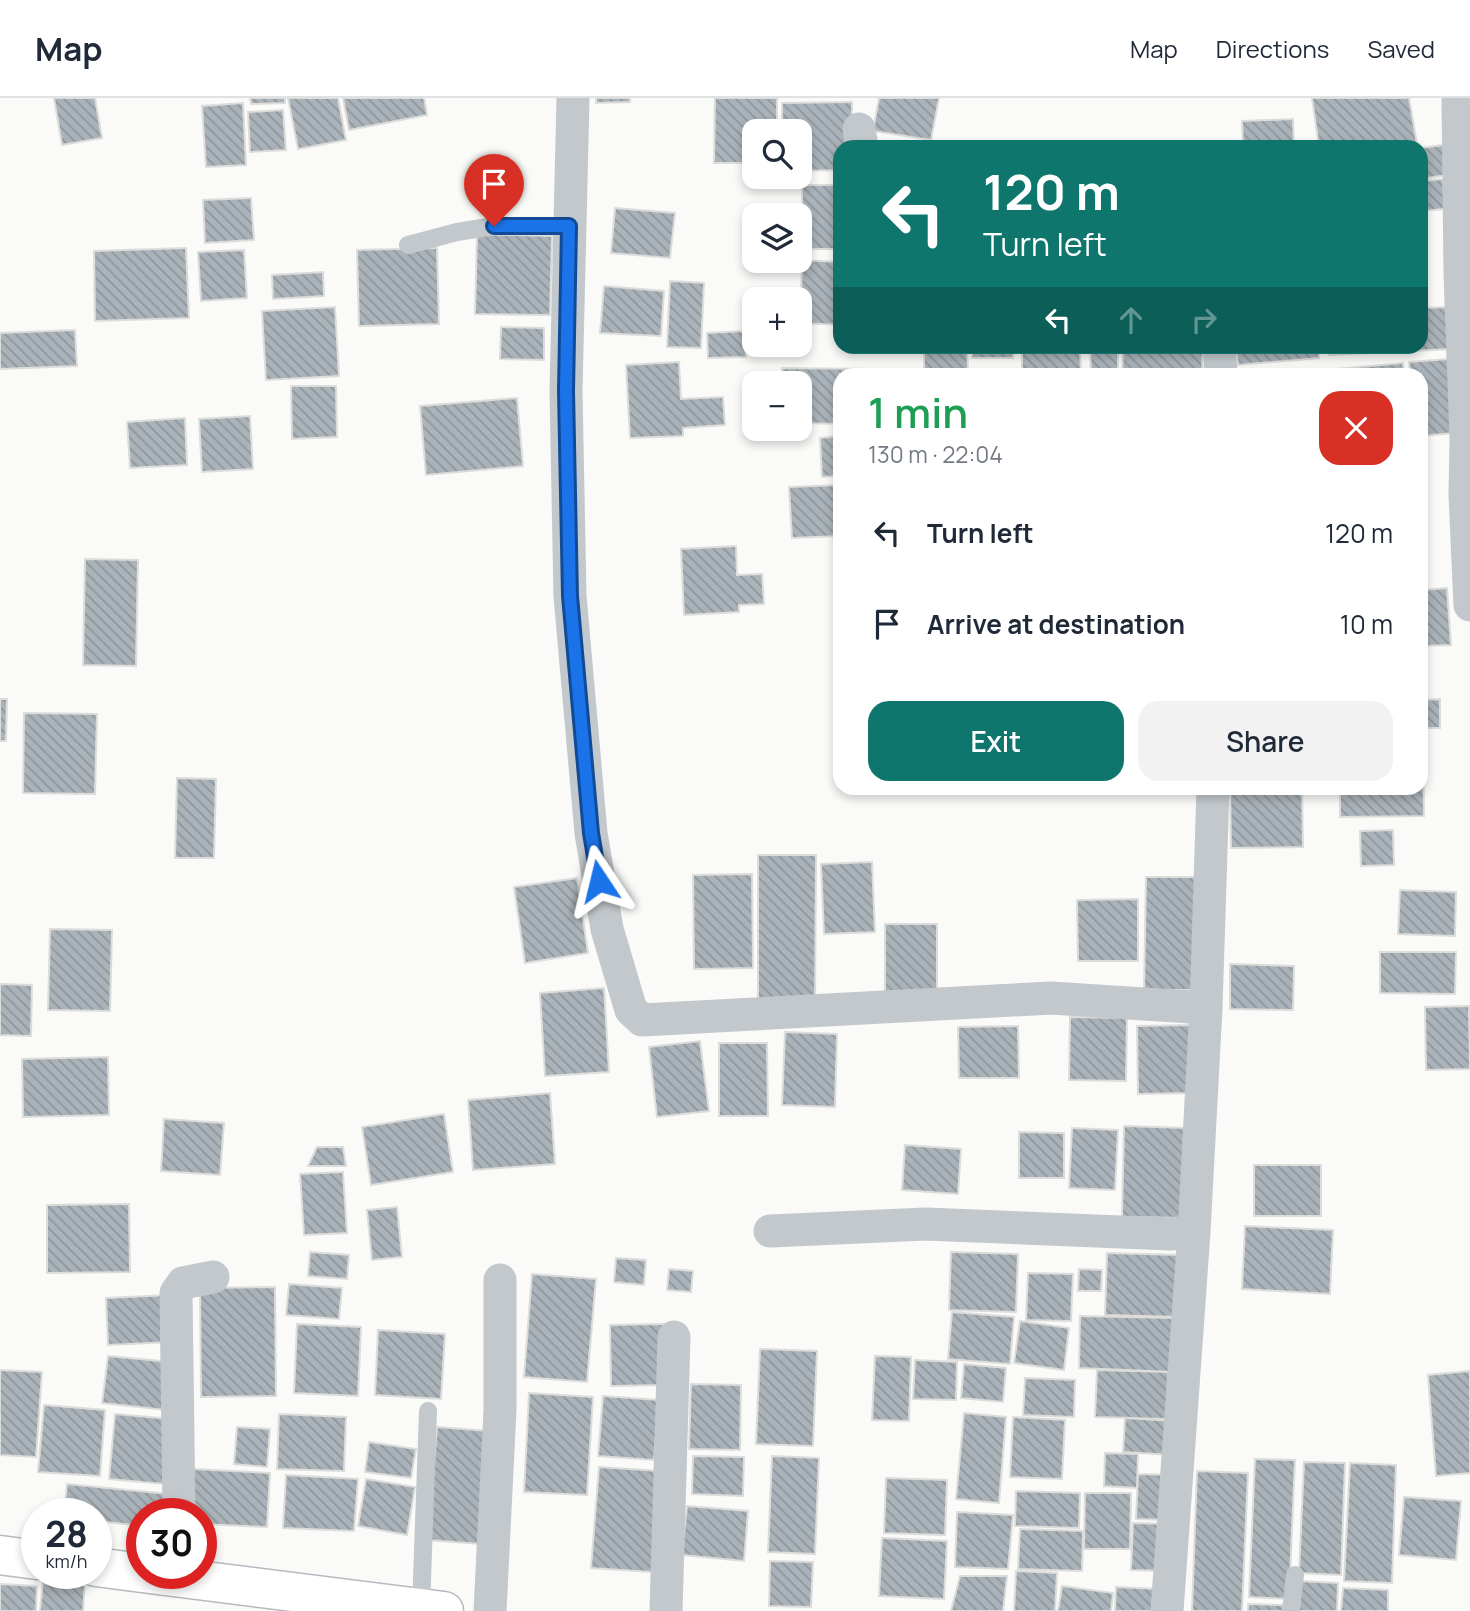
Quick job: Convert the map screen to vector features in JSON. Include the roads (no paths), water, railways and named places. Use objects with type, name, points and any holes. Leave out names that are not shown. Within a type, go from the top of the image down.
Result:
[{"type":"main road","points":[[0,1555],[21,1558]]},
{"type":"main road","points":[[217,1589],[246,1599],[432,1610]]},
{"type":"street","points":[[573,98],[566,391],[570,596],[591,833],[607,929],[631,1010],[642,1020],[1051,998],[1206,1008]]},
{"type":"street","points":[[1458,98],[1460,274],[1468,439],[1465,495],[1470,605]]},
{"type":"street","points":[[1167,1611],[1194,1232],[1206,1008],[1213,795]]},
{"type":"street","points":[[770,1231],[926,1224],[1157,1233],[1194,1232]]},
{"type":"street","points":[[179,1498],[176,1293],[183,1283],[213,1277]]},
{"type":"street","points":[[489,1611],[500,1410],[500,1280]]},
{"type":"street","points":[[666,1611],[674,1337]]},
{"type":"lane","points":[[408,245],[457,232],[494,226],[569,226]]},
{"type":"lane","points":[[428,1411],[432,1610]]},
{"type":"lane","points":[[1291,1611],[1295,1575]]}]
